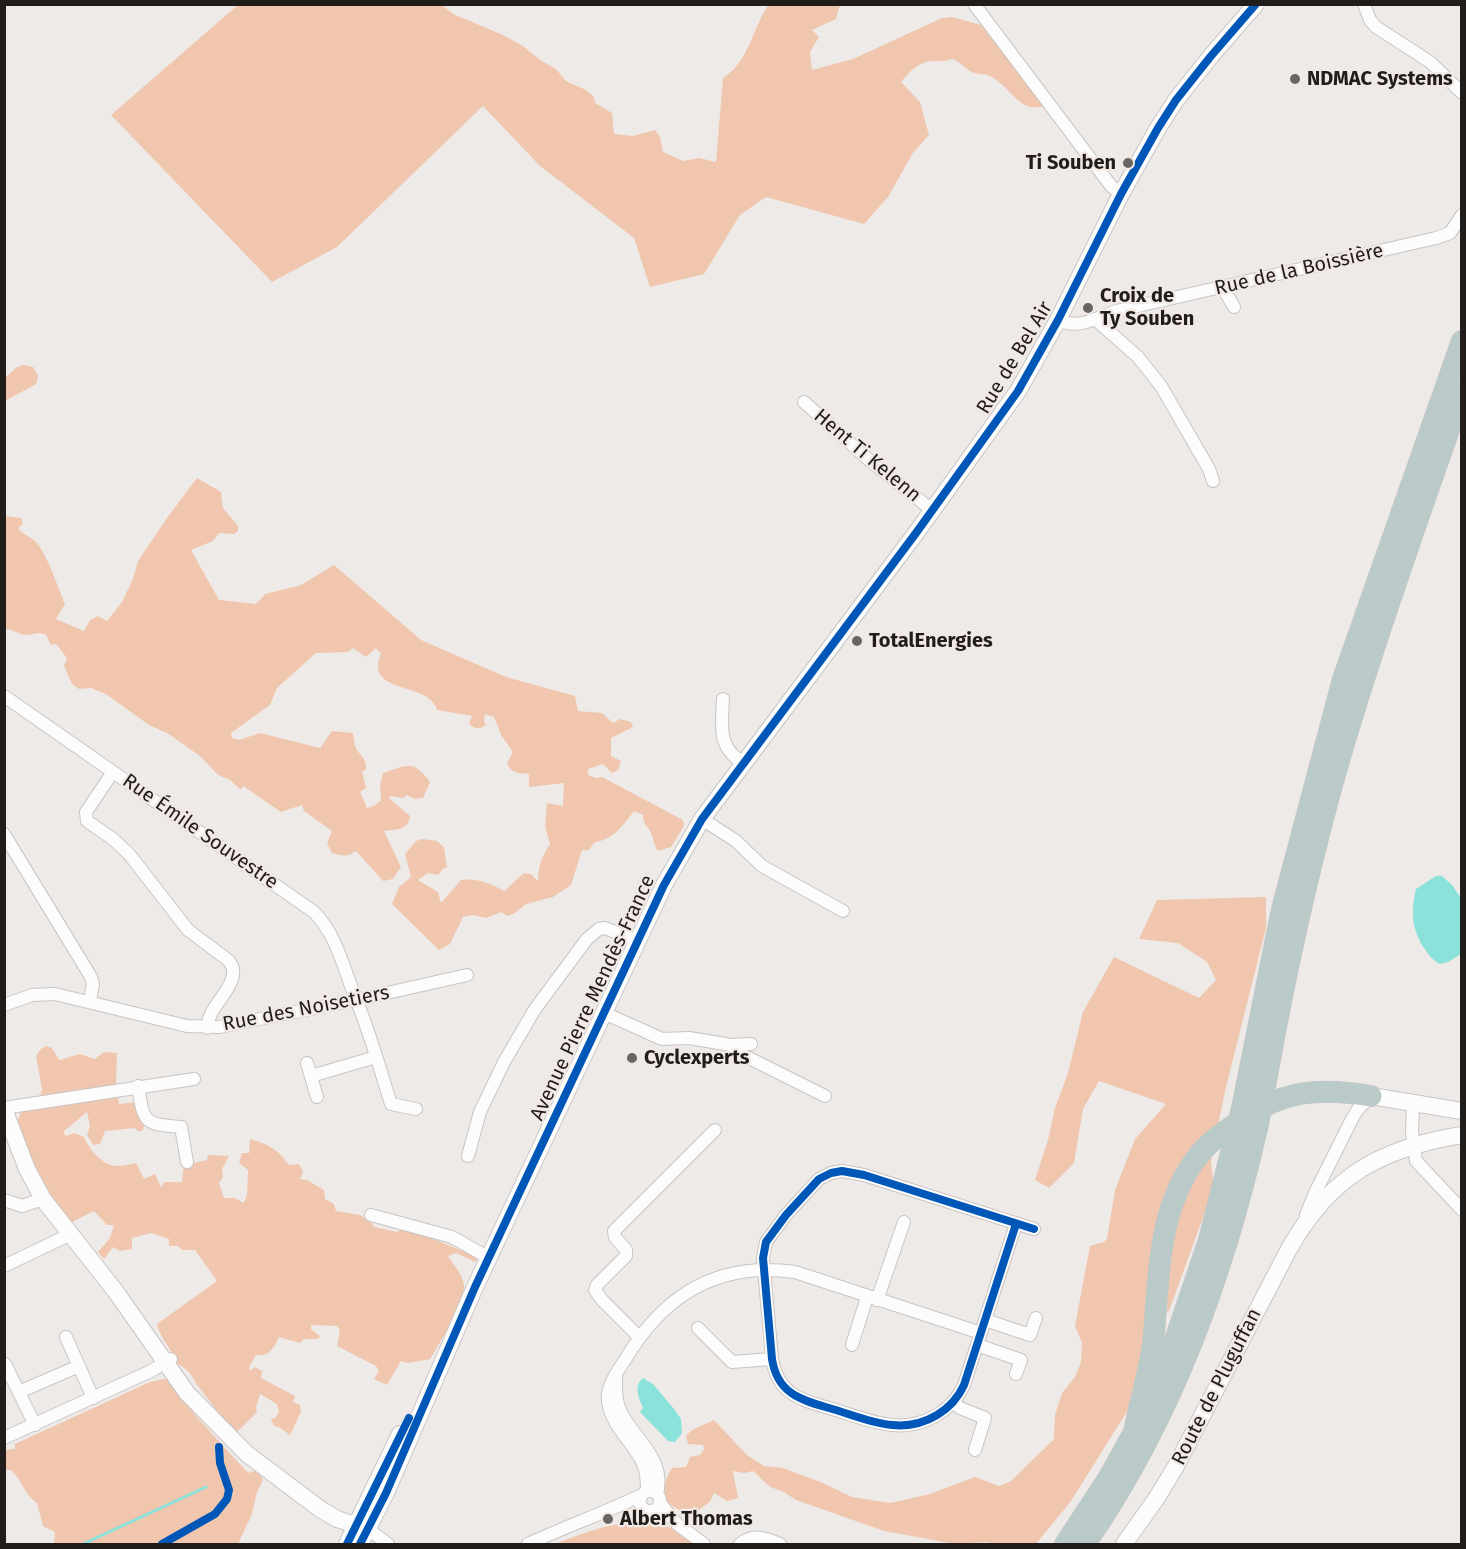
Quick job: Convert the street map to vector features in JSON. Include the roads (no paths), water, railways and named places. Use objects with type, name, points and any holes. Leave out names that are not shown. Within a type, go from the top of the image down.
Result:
[{"type":"highway","points":[[1065,1545],[1108,1479],[1134,1432],[1180,1331],[1209,1240],[1236,1133],[1282,909],[1343,679],[1461,341]]},
{"type":"highway","points":[[1085,1545],[1111,1506],[1163,1413],[1208,1306],[1230,1233],[1258,1124],[1293,941],[1330,795],[1358,698],[1461,393]]},
{"type":"highway","points":[[1134,1432],[1151,1358],[1161,1245],[1173,1203],[1192,1165],[1225,1131],[1275,1100],[1292,1095],[1331,1092],[1371,1096]]},
{"type":"street","points":[[974,4],[1113,189],[1121,194]]},
{"type":"street","name":"Rue de Bel Air","points":[[779,715],[1018,391],[1058,320],[1121,194],[1158,128],[1176,100],[1256,4]]},
{"type":"street","points":[[1364,4],[1370,20],[1376,27],[1430,62],[1461,93]]},
{"type":"street","name":"Rue de la Boissière","points":[[1058,320],[1075,325],[1116,311],[1436,238],[1450,233],[1461,215]]},
{"type":"street","points":[[1223,288],[1234,306]]},
{"type":"street","points":[[1095,319],[1137,357],[1161,386],[1209,469],[1213,481]]},
{"type":"street","name":"Hent Ti Kelenn","points":[[804,402],[869,460],[932,510]]},
{"type":"street","name":"Rue Émile Souvestre","points":[[4,696],[314,912],[326,926],[337,945],[362,1013],[391,1104],[416,1108]]},
{"type":"street","points":[[723,699],[723,739],[731,754],[742,762]]},
{"type":"street","name":"Avenue Pierre Mendès-France","points":[[355,1538],[395,1472],[464,1311],[663,885],[702,819],[779,715]]},
{"type":"street","points":[[113,772],[86,812],[87,821],[118,843],[136,862],[188,930],[233,966],[232,981],[211,1012],[207,1028]]},
{"type":"street","points":[[702,819],[736,841],[762,866],[843,911]]},
{"type":"street","points":[[4,834],[91,977],[93,984],[90,1001]]},
{"type":"street","points":[[468,1156],[480,1112],[504,1062],[535,1009],[587,939],[598,929],[605,928],[637,941]]},
{"type":"street","name":"Rue des Noisetiers","points":[[4,1005],[22,998],[55,994],[169,1022],[207,1028],[252,1022],[467,975]]},
{"type":"street","points":[[604,1013],[657,1038],[667,1040],[689,1038],[731,1045],[751,1044]]},
{"type":"street","points":[[731,1045],[737,1052],[825,1096]]},
{"type":"street","points":[[311,1076],[376,1057]]},
{"type":"street","points":[[307,1063],[317,1097]]},
{"type":"street","points":[[194,1079],[138,1086],[4,1109],[27,1169],[43,1199],[116,1292],[143,1321],[169,1361],[219,1426],[241,1449],[320,1509],[337,1519],[355,1538],[388,1545]]},
{"type":"street","points":[[138,1086],[143,1115],[147,1121],[181,1127],[187,1162]]},
{"type":"street","points":[[1371,1096],[1461,1111]]},
{"type":"street","name":"Route de Pluguffan","points":[[1124,1545],[1176,1466],[1303,1225],[1315,1193],[1352,1119],[1371,1096]]},
{"type":"street","points":[[1413,1103],[1411,1119],[1416,1161],[1461,1210]]},
{"type":"street","points":[[639,1337],[595,1290],[597,1285],[627,1254],[615,1237],[614,1231],[715,1130]]},
{"type":"street","name":"Route de Pluguffan","points":[[1303,1225],[1324,1199],[1352,1175],[1385,1155],[1461,1135]]},
{"type":"street","points":[[1016,1224],[964,1385],[953,1402],[941,1413],[920,1423],[898,1426],[879,1424],[794,1396],[780,1383],[772,1359],[764,1269],[765,1246],[772,1232],[813,1184],[824,1176],[847,1171],[864,1174],[1034,1229]]},
{"type":"street","points":[[4,1200],[22,1206],[43,1199]]},
{"type":"street","points":[[371,1215],[452,1237],[489,1258]]},
{"type":"street","points":[[852,1345],[904,1222]]},
{"type":"street","points":[[4,1266],[71,1234]]},
{"type":"street","points":[[612,1509],[657,1509],[651,1496],[643,1464],[614,1421],[609,1409],[608,1392],[639,1337],[663,1310],[693,1288],[720,1277],[764,1269],[795,1272],[872,1298],[979,1339],[1021,1360],[1016,1374]]},
{"type":"street","points":[[985,1320],[1030,1335],[1036,1318]]},
{"type":"street","points":[[698,1328],[732,1362],[772,1359]]},
{"type":"street","points":[[66,1337],[93,1398]]},
{"type":"street","points":[[4,1438],[169,1361]]},
{"type":"street","points":[[5,1364],[35,1425]]},
{"type":"street","points":[[19,1392],[79,1366]]},
{"type":"street","points":[[953,1402],[960,1408],[984,1418],[975,1450]]},
{"type":"street","points":[[528,1545],[591,1516],[651,1496]]},
{"type":"street","points":[[651,1496],[639,1501],[646,1510],[677,1524]]},
{"type":"street","points":[[651,1496],[677,1524],[704,1545]]},
{"type":"street","points":[[740,1545],[748,1538],[754,1537],[780,1545]]},
{"type":"water","points":[[1436,876],[1442,876],[1461,898],[1461,954],[1440,964],[1424,948],[1414,926],[1413,912],[1416,889]]},
{"type":"water","points":[[643,1378],[653,1384],[681,1419],[682,1433],[675,1442],[668,1441],[640,1412],[643,1408],[638,1385]]},
{"type":"waterway","points":[[83,1544],[206,1487]]},
{"type":"place","name":"NDMAC Systems","points":[[1295,79]]},
{"type":"place","name":"Ti Souben","points":[[1128,163]]},
{"type":"place","name":"Croix de Ty Souben","points":[[1088,308]]},
{"type":"place","name":"TotalEnergies","points":[[857,641]]},
{"type":"place","name":"Cyclexperts","points":[[632,1058]]},
{"type":"place","name":"Albert Thomas","points":[[608,1519]]}]
